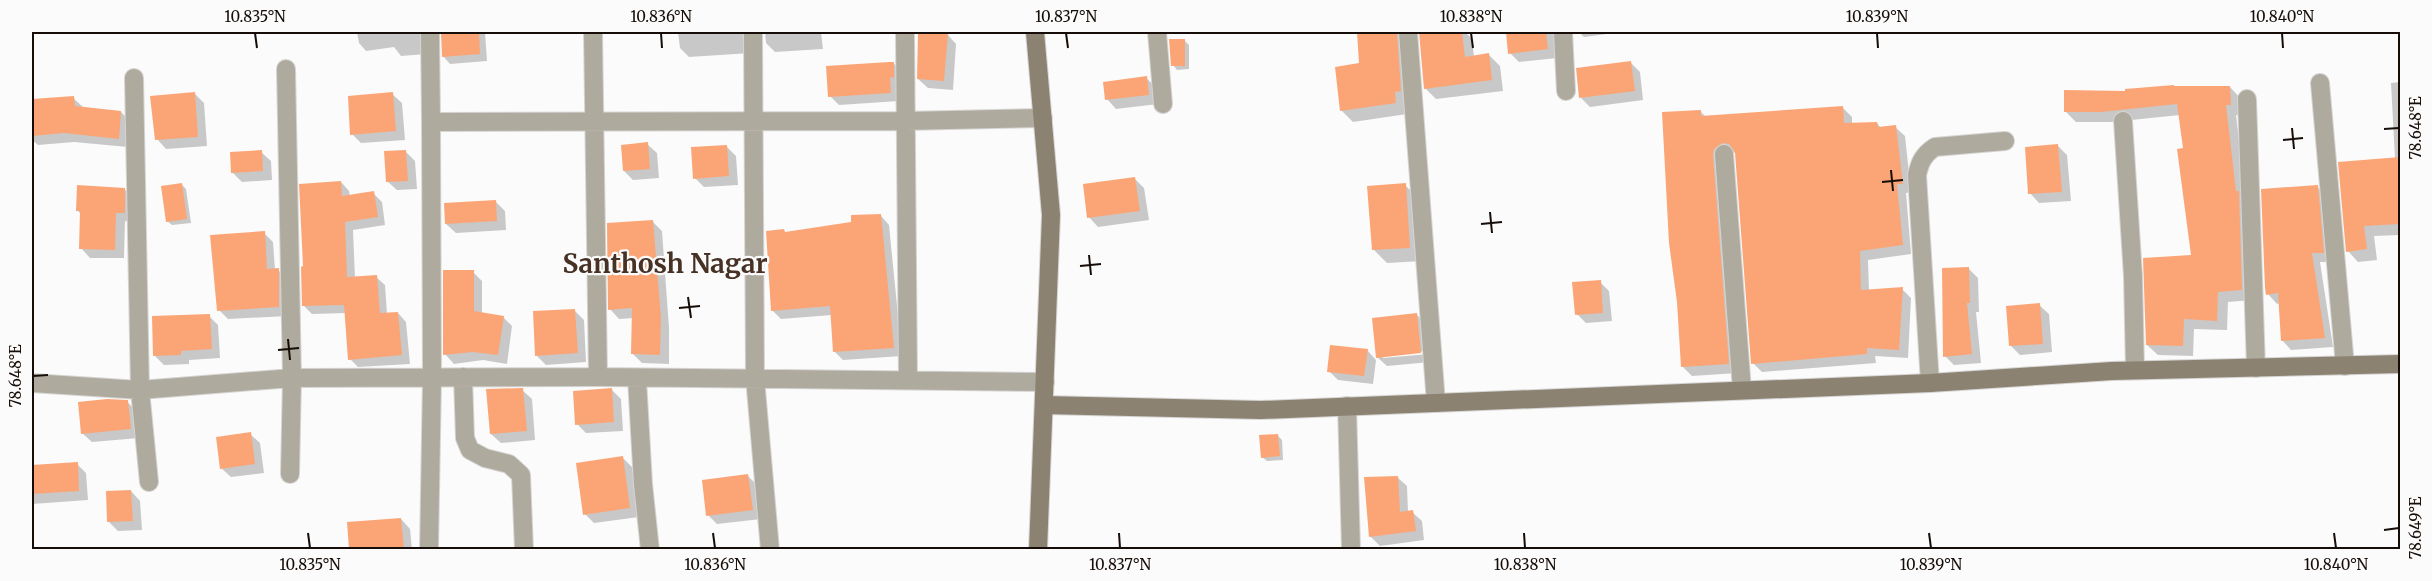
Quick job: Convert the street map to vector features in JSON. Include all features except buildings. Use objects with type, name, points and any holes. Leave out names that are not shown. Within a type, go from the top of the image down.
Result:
[{"type":"street","points":[[429,549],[432,378],[430,32]]},
{"type":"street","points":[[593,32],[598,377]]},
{"type":"street","points":[[753,32],[755,378],[770,549]]},
{"type":"street","points":[[905,32],[908,380]]},
{"type":"street","points":[[1035,32],[1051,215],[1038,549]]},
{"type":"street","points":[[1157,32],[1163,104]]},
{"type":"street","points":[[1408,32],[1436,403]]},
{"type":"street","points":[[1563,32],[1566,91]]},
{"type":"street","points":[[286,69],[292,378],[290,474]]},
{"type":"street","points":[[134,78],[140,390],[149,482]]},
{"type":"street","points":[[2320,83],[2345,366]]},
{"type":"street","points":[[2247,99],[2256,368]]},
{"type":"street","points":[[431,122],[905,121],[1042,118]]},
{"type":"street","points":[[2123,121],[2133,276],[2134,370]]},
{"type":"street","points":[[1930,383],[1917,175],[1920,162],[1926,153],[1935,147],[2005,141]]},
{"type":"street","points":[[1724,154],[1742,390]]},
{"type":"street","points":[[1044,405],[1261,410],[1930,383],[2134,370],[2400,364]]},
{"type":"street","points":[[464,377],[465,438],[470,450],[485,459],[509,464],[521,475],[524,549]]},
{"type":"street","points":[[32,383],[140,390],[292,378],[598,377],[1045,382]]},
{"type":"street","points":[[638,379],[643,484],[650,549]]},
{"type":"street","points":[[1347,406],[1351,549]]},
{"type":"district","name":"Santhosh Nagar","points":[[665,263]]}]
